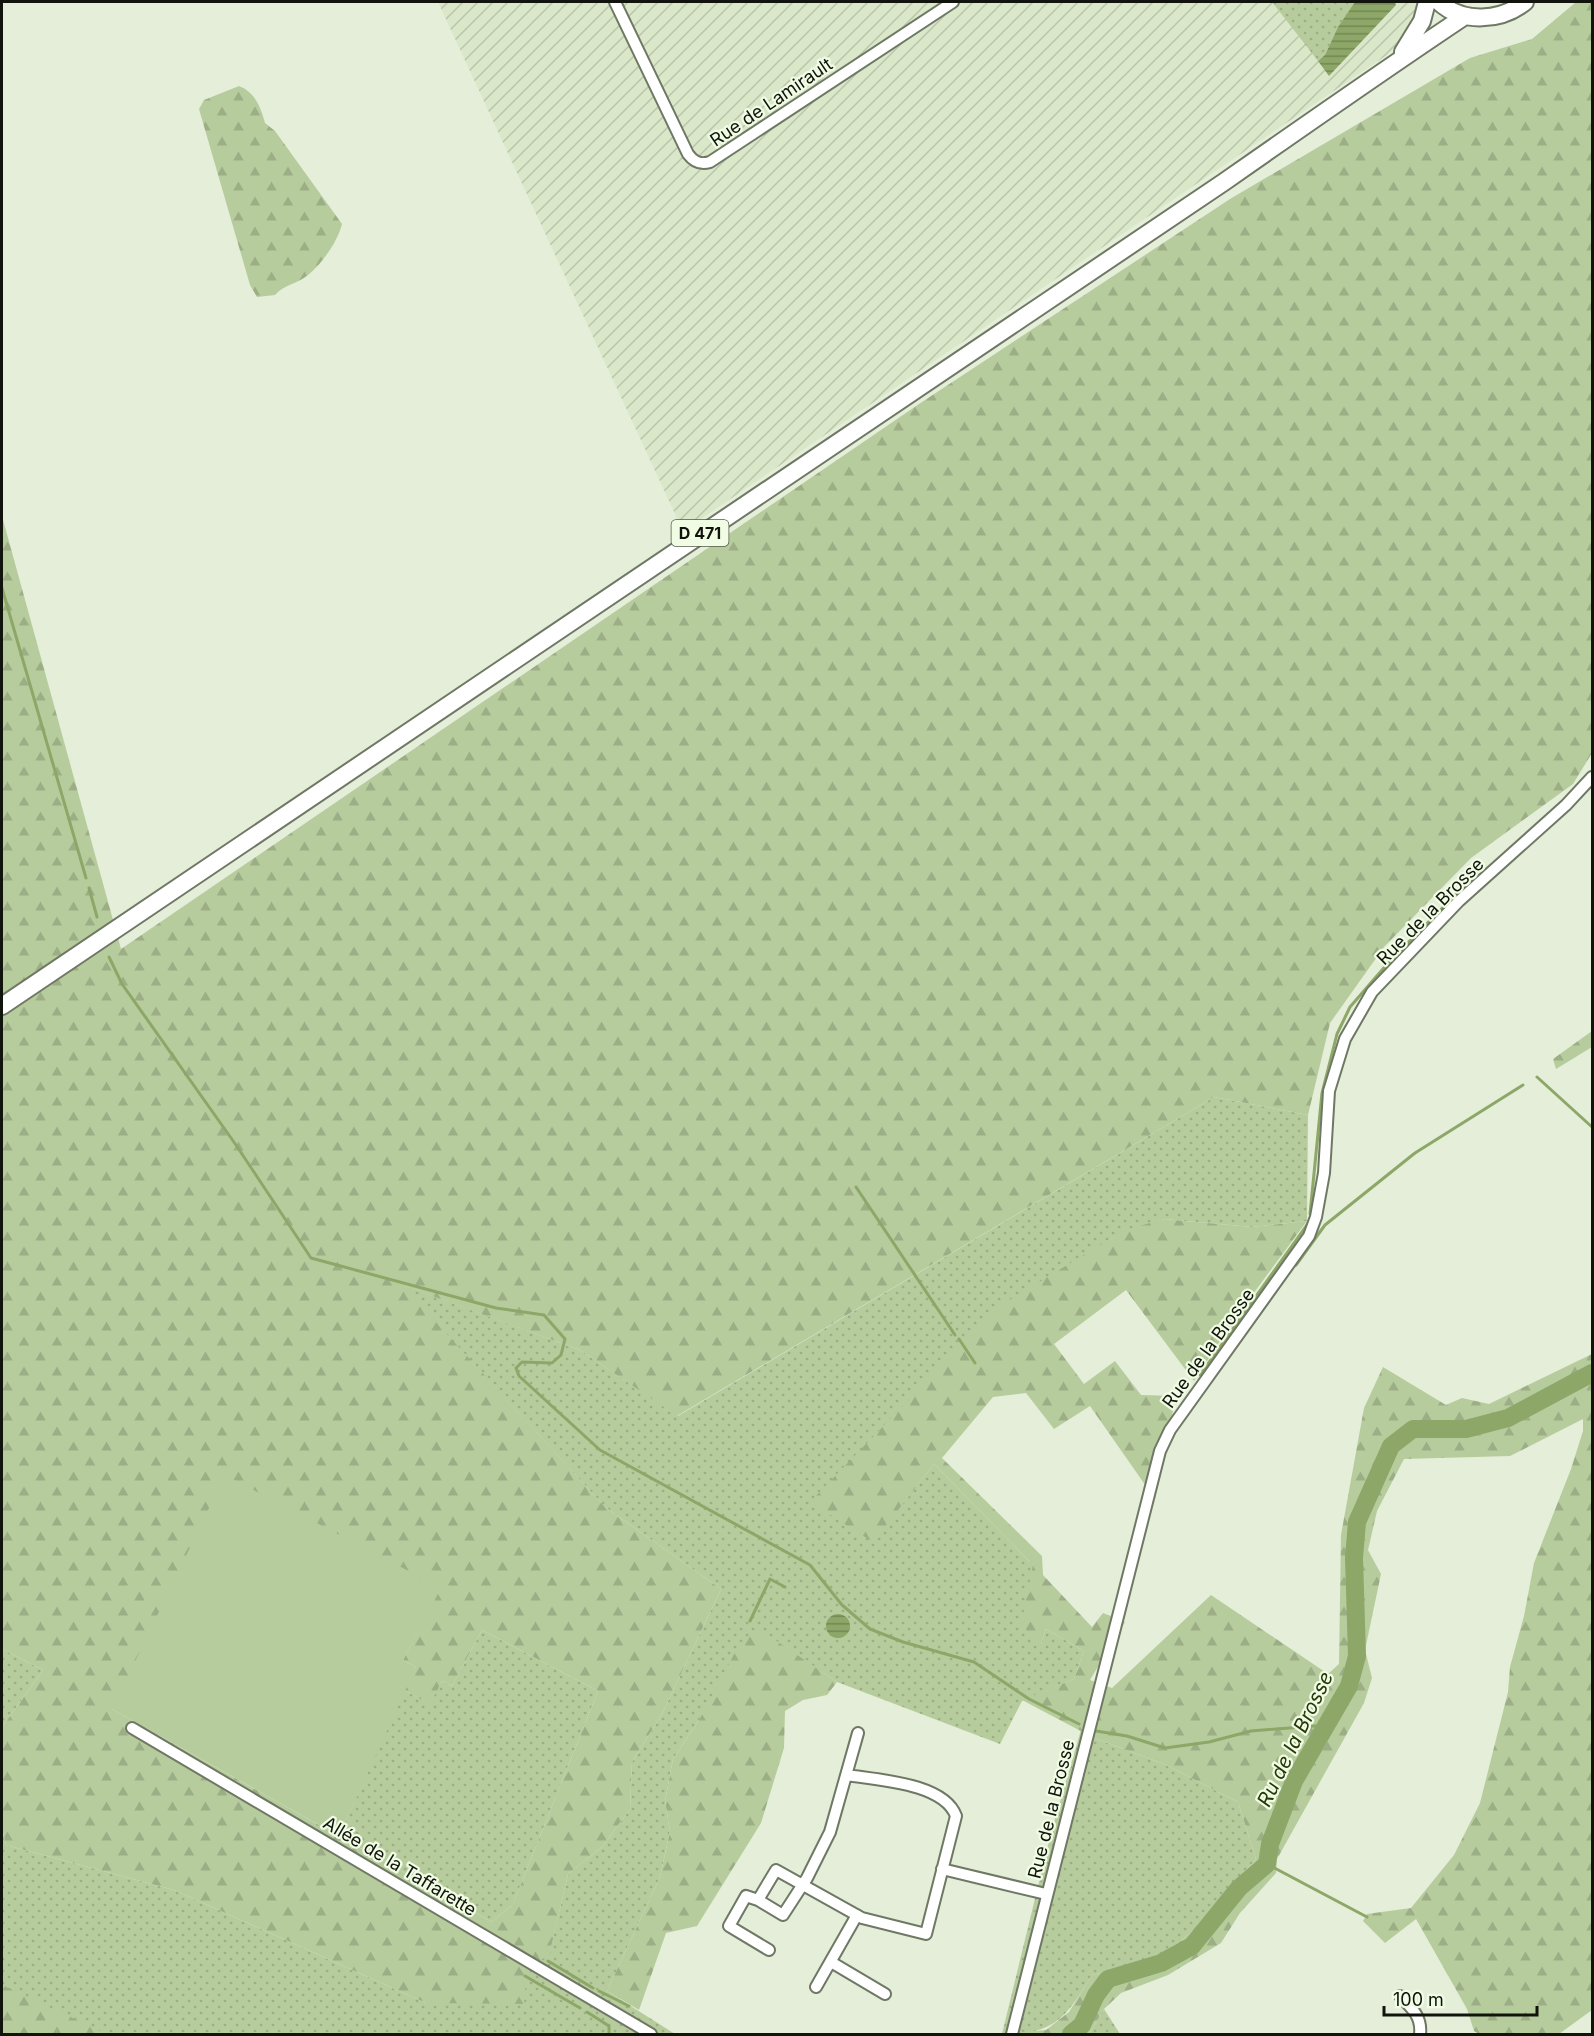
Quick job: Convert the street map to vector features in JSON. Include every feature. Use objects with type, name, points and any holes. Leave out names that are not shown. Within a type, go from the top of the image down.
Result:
[{"type":"main road","name":"D 471","points":[[1398,59],[1422,21],[1426,2]]},
{"type":"main road","points":[[1439,2],[1466,16],[1486,18],[1506,14],[1525,2]]},
{"type":"main road","name":"D 471","points":[[2,1006],[1224,182],[1370,81],[1398,59],[1466,16]]},
{"type":"street","name":"Rue de Lamirault","points":[[615,2],[688,154],[693,160],[704,164],[711,162],[953,2]]},
{"type":"street","name":"Rue de la Brosse","points":[[1012,2034],[1160,1451],[1170,1430],[1309,1236],[1316,1217],[1324,1173],[1329,1092],[1345,1040],[1372,993],[1459,901],[1566,805],[1593,777]]},
{"type":"street","name":"Allée de la Taffarette","points":[[132,1728],[651,2034]]},
{"type":"street","points":[[769,1950],[729,1926],[746,1896],[758,1900],[783,1916],[803,1885],[830,1832],[858,1733]]},
{"type":"street","points":[[758,1900],[776,1870],[856,1915],[926,1934],[956,1816],[952,1808],[924,1789],[847,1774]]},
{"type":"street","points":[[942,1869],[1046,1894]]},
{"type":"street","points":[[816,1987],[856,1915]]},
{"type":"street","points":[[831,1962],[885,1994]]},
{"type":"street","points":[[1400,1996],[1415,2010],[1421,2024],[1420,2034]]},
{"type":"shaded area","points":[[438,2],[1416,2],[1415,24],[1405,39],[1387,55],[683,531]]},
{"type":"shaded area","points":[[1355,2],[1395,2],[1396,5],[1329,76],[1318,61],[1325,55],[1338,27]]},
{"type":"shaded area","points":[[833,1614],[843,1614],[850,1621],[850,1631],[843,1638],[833,1638],[826,1631],[826,1621]]},
{"type":"green space","points":[[1272,2],[1355,3],[1338,27],[1325,55],[1318,61]]},
{"type":"green space","points":[[1576,2],[1592,2],[1592,753],[1573,784],[1471,858],[1384,947],[1330,1023],[1308,1115],[1214,1097],[677,1416],[580,1350],[402,1285],[605,1507],[721,1589],[662,1714],[632,1762],[630,1809],[602,1847],[568,1874],[549,1956],[527,1966],[524,2004],[426,2003],[174,1890],[6,1845],[2,1828],[2,1727],[43,1670],[2,1649],[2,516],[121,949],[919,404],[1230,199],[1470,58],[1532,39]],"holes":[[[440,1588],[403,1660],[416,1667],[404,1690],[430,1704],[442,1681],[452,1686],[482,1630],[598,1691],[513,1904],[492,1922],[112,1709]]]},
{"type":"green space","points":[[239,86],[253,96],[265,123],[275,131],[342,224],[333,245],[319,265],[304,278],[283,288],[275,295],[257,297],[250,285],[199,109],[204,100]]},
{"type":"green space","points":[[1592,1031],[1592,1047],[1556,1069],[1553,1059]]},
{"type":"green space","points":[[1214,1097],[1308,1115],[1307,1221],[1252,1227],[1164,1219],[1110,1239],[873,1541],[934,1464],[1033,1565],[1041,1644],[1046,1629],[1084,1651],[1074,1679],[1022,1701],[1000,1744],[837,1682],[759,1630],[673,1759],[665,1801],[670,1831],[660,1877],[607,1991],[675,2034],[2,2034],[2,1828],[6,1845],[174,1890],[426,2003],[549,1955],[568,1874],[602,1847],[630,1809],[632,1762],[662,1714],[721,1589],[605,1507],[400,1284],[580,1350],[678,1416]]},
{"type":"green space","points":[[1164,1219],[1252,1227],[1307,1221],[1233,1321],[1194,1381],[1126,1290],[1054,1344],[1084,1384],[1115,1361],[1141,1395],[1176,1396],[1155,1499],[1090,1406],[1054,1429],[1026,1393],[993,1397],[942,1458],[1042,1556],[1043,1575],[1092,1627],[1103,1613],[1125,1622],[1090,1680],[1112,1688],[1211,1595],[1328,1674],[1339,1664],[1341,1535],[1364,1408],[1383,1367],[1446,1405],[1462,1398],[1489,1404],[1592,1354],[1592,2010],[1559,2034],[1479,2034],[1474,2031],[1467,2009],[1416,1919],[1385,1943],[1363,1921],[1367,1914],[1411,1908],[1454,1855],[1480,1803],[1508,1692],[1510,1667],[1524,1616],[1534,1563],[1571,1469],[1583,1431],[1583,1419],[1510,1456],[1404,1459],[1377,1511],[1368,1550],[1381,1574],[1365,1650],[1372,1678],[1364,1703],[1277,1859],[1276,1873],[1240,1913],[1221,1943],[1168,1975],[1121,1993],[1104,2009],[1089,2034],[1019,2034],[1020,2032],[1046,2030],[1069,2012],[1092,1975],[1161,1958],[1192,1931],[1256,1859],[1238,1802],[1164,1764],[1094,1738],[1022,1700],[1074,1679],[1084,1651],[1046,1629],[1041,1644],[1021,1625],[1033,1565],[934,1464],[873,1542],[810,1502],[998,1307],[1110,1239],[1129,1229]]},
{"type":"green space","points":[[225,1475],[441,1588],[403,1660],[416,1667],[339,1836],[112,1709]]},
{"type":"green space","points":[[759,1629],[837,1682],[827,1695],[803,1700],[785,1711],[784,1748],[761,1823],[697,1926],[666,1933],[639,2010],[607,1991],[660,1877],[670,1831],[665,1801],[673,1759],[699,1720],[740,1643]]},
{"type":"green space","points":[[482,1630],[598,1691],[513,1904],[492,1922],[339,1836],[404,1690],[429,1703],[442,1681],[452,1686]]},
{"type":"green space","points":[[2,1649],[43,1670],[2,1727]]},
{"type":"green space","points":[[1081,1730],[1094,1738],[1164,1764],[1238,1802],[1256,1859],[1192,1931],[1161,1958],[1092,1975],[1074,2003],[1057,2021],[1035,2031],[1002,2034],[1051,1833]]},
{"type":"green space","points":[[2,1985],[107,2034],[2,2034]]},
{"type":"green space","points":[[1104,2009],[1120,2034],[1089,2034]]},
{"type":"waterway","points":[[2,588],[86,878]]},
{"type":"waterway","points":[[1310,1214],[1322,1093],[1337,1034],[1350,1007],[1389,962],[1476,874]]},
{"type":"waterway","points":[[89,888],[97,917]]},
{"type":"waterway","points":[[109,957],[122,984],[236,1145],[311,1258],[496,1308],[544,1315],[565,1339],[561,1355],[552,1363],[522,1362],[516,1368],[519,1376],[600,1450],[810,1565],[842,1605],[870,1629],[903,1642],[974,1662],[1029,1699],[1079,1724]]},
{"type":"waterway","points":[[1537,1077],[1592,1127]]},
{"type":"waterway","points":[[1296,1265],[1325,1225],[1415,1153],[1523,1085]]},
{"type":"waterway","points":[[856,1187],[955,1335]]},
{"type":"waterway","points":[[1200,1375],[1309,1222]]},
{"type":"waterway","points":[[959,1339],[975,1363]]},
{"type":"waterway","name":"Ru de la Brosse","points":[[1071,2034],[1082,2025],[1096,1995],[1108,1979],[1161,1963],[1192,1946],[1239,1888],[1267,1864],[1270,1844],[1294,1781],[1349,1686],[1357,1656],[1354,1558],[1357,1522],[1391,1446],[1413,1429],[1466,1429],[1508,1418],[1592,1373]]},
{"type":"waterway","points":[[750,1621],[770,1579],[785,1587]]},
{"type":"waterway","points":[[1096,1731],[1127,1736],[1165,1748],[1209,1742],[1251,1731],[1328,1725]]},
{"type":"waterway","points":[[1267,1864],[1367,1917]]},
{"type":"waterway","points":[[548,1961],[593,1988]]},
{"type":"waterway","points":[[525,1976],[580,2008]]},
{"type":"waterway","points":[[599,1991],[629,2006]]},
{"type":"waterway","points":[[587,2012],[609,2026],[609,2034]]}]
